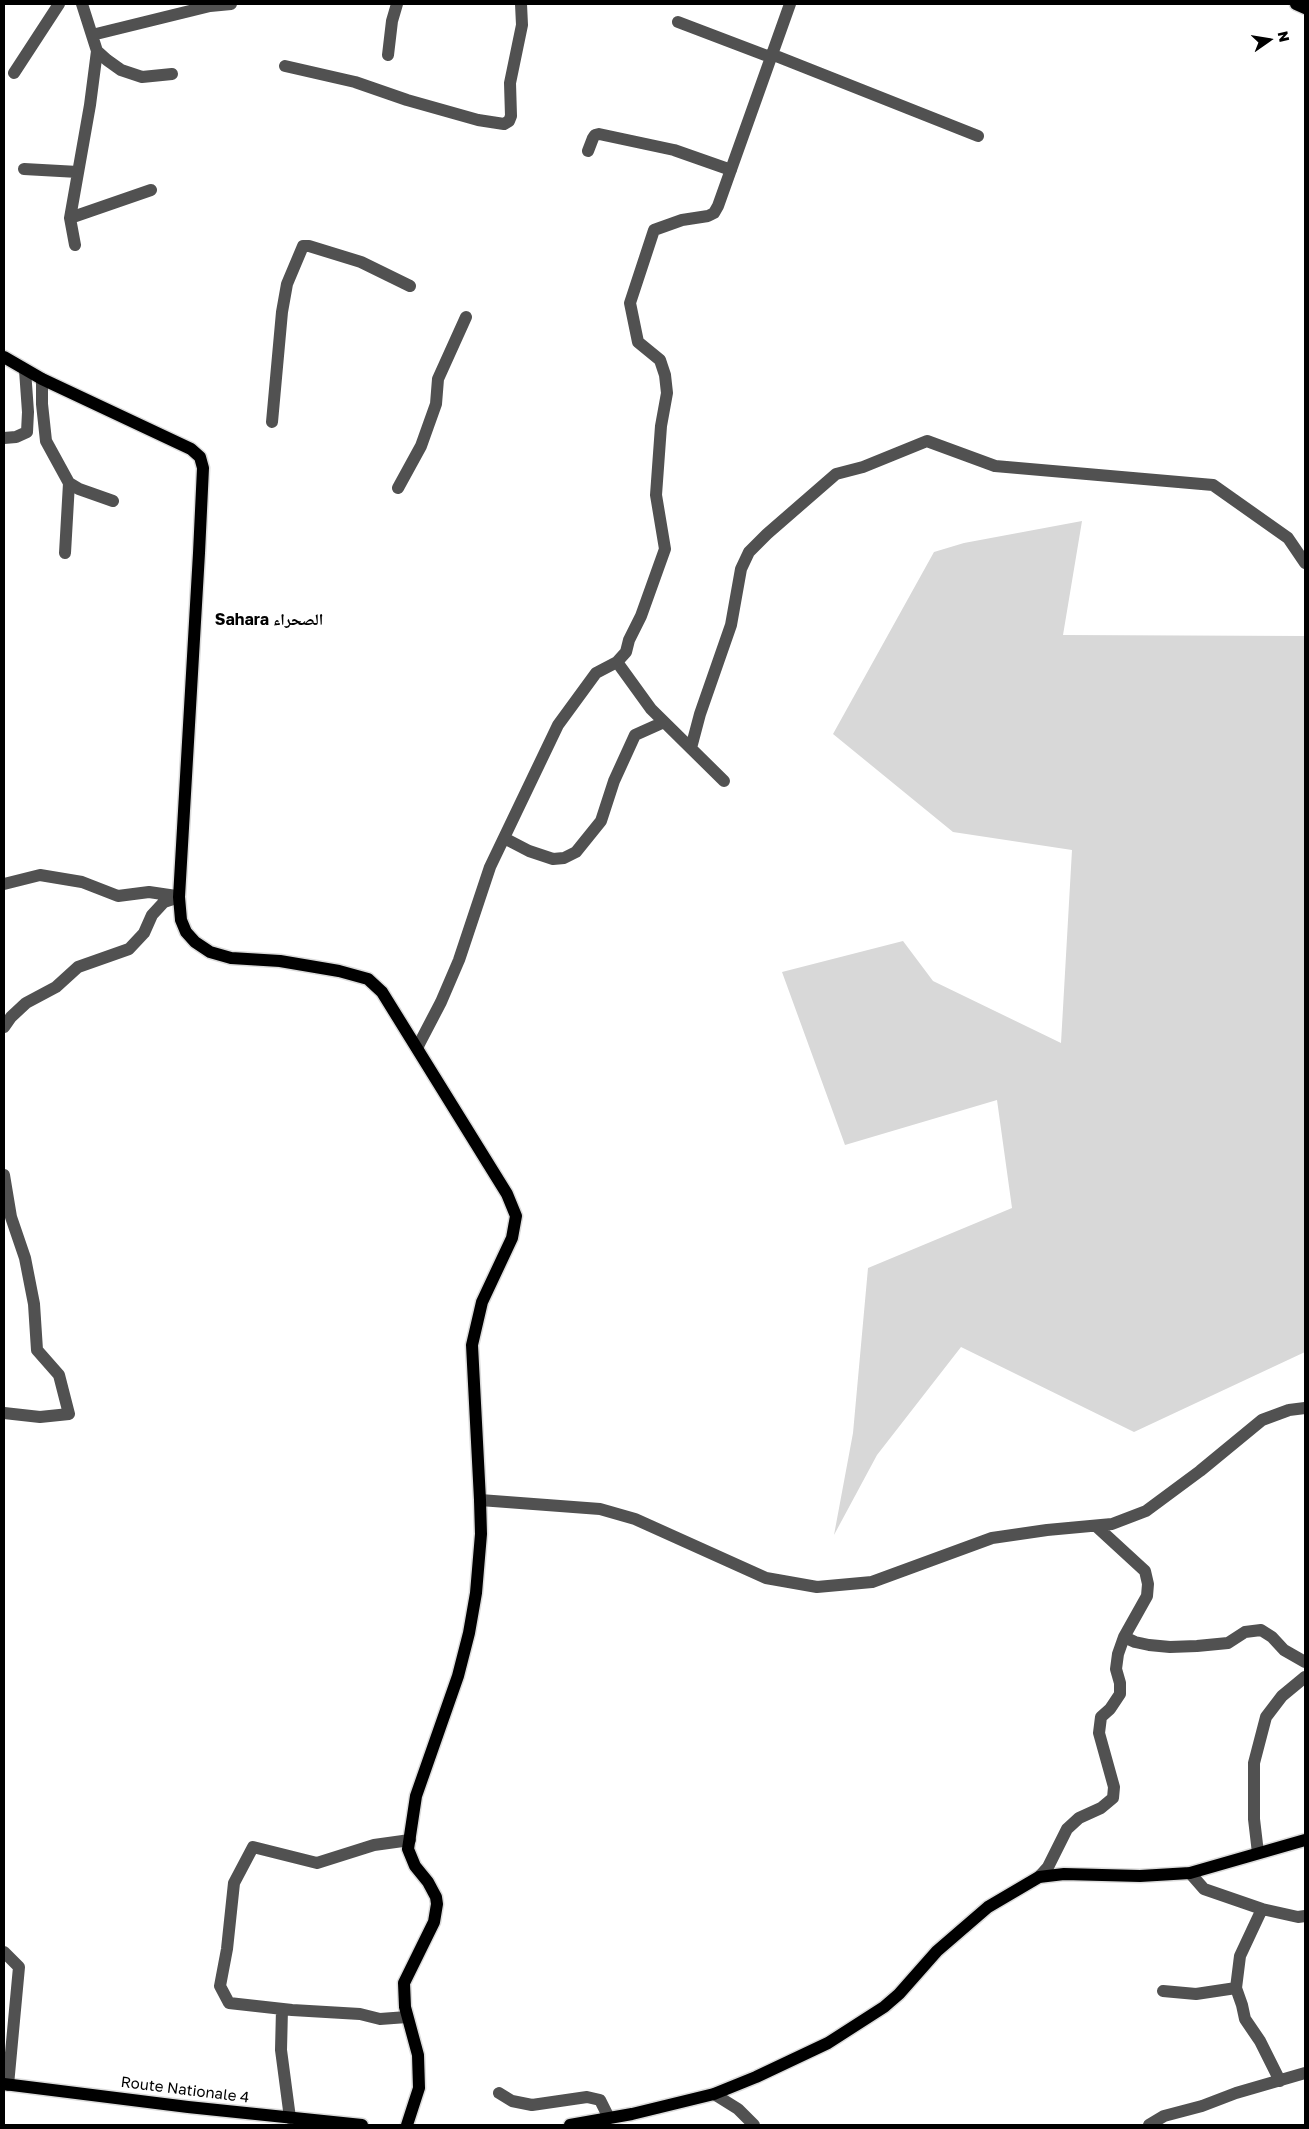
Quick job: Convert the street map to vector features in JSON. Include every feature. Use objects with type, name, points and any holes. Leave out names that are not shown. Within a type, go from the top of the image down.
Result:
[{"type":"main road","points":[[1296,4],[1305,8]]},
{"type":"main road","points":[[4,357],[42,379],[191,449],[200,458],[203,468],[179,896],[180,920],[186,932],[195,942],[210,952],[231,958],[280,961],[331,969],[368,979],[382,992],[417,1048],[507,1194],[516,1216],[512,1238],[482,1302],[472,1346],[480,1534],[477,1586],[469,1633],[458,1676],[416,1796],[408,1849],[414,1866],[428,1882],[436,1897],[437,1904],[434,1922],[404,1983],[405,2007],[418,2055],[418,2088],[407,2125]]},
{"type":"main road","points":[[570,2125],[714,2094],[828,2043],[884,2007],[899,1994],[937,1951],[988,1907],[1039,1877],[1064,1874],[1140,1876],[1190,1873],[1305,1840]]},
{"type":"main road","name":"Route Nationale 4","points":[[6,2084],[188,2107],[362,2125]]},
{"type":"street","points":[[14,73],[59,4]]},
{"type":"street","points":[[75,246],[70,218],[97,51],[82,4]]},
{"type":"street","points":[[92,35],[210,6],[231,4]]},
{"type":"street","points":[[388,55],[396,4]]},
{"type":"street","points":[[285,66],[355,82],[407,100],[478,120],[504,124],[509,121],[511,116],[510,83],[522,25],[521,4]]},
{"type":"street","points":[[417,1048],[441,1002],[459,960],[490,867],[558,725],[596,673],[617,662],[626,652],[665,549],[656,495],[661,426],[667,393],[665,375],[660,360],[638,342],[630,303],[654,230],[682,220],[714,213],[790,4]]},
{"type":"street","points":[[678,22],[771,55],[978,136]]},
{"type":"street","points":[[97,51],[120,70],[130,74],[142,77],[172,74]]},
{"type":"street","points":[[588,151],[593,138],[599,134],[674,150],[730,170]]},
{"type":"street","points":[[24,169],[78,172]]},
{"type":"street","points":[[70,218],[152,190]]},
{"type":"street","points":[[272,422],[282,312],[287,284],[303,246],[309,246],[361,262],[410,286]]},
{"type":"street","points":[[398,488],[420,446],[436,404],[438,380],[466,316]]},
{"type":"street","points":[[4,438],[16,437],[27,432],[26,370]]},
{"type":"street","points":[[42,379],[42,404],[46,441],[68,483],[79,490],[113,501]]},
{"type":"street","points":[[691,748],[700,714],[731,625],[741,569],[749,552],[836,474],[863,467],[927,441],[995,466],[1213,485],[1288,538],[1305,563]]},
{"type":"street","points":[[64,553],[68,483]]},
{"type":"street","points":[[617,662],[651,709],[724,782]]},
{"type":"street","points":[[504,838],[529,851],[553,859],[564,858],[576,852],[601,821],[614,780],[635,734],[664,722]]},
{"type":"street","points":[[4,884],[40,875],[82,882],[118,896],[149,892],[179,896]]},
{"type":"street","points":[[4,1028],[11,1017],[26,1003],[56,987],[78,967],[129,949],[144,933],[152,915],[164,902],[179,896]]},
{"type":"street","points":[[4,1175],[11,1217],[25,1258],[34,1304],[37,1350],[59,1375],[69,1414],[40,1417],[4,1413]]},
{"type":"street","points":[[480,1500],[600,1509],[635,1519],[766,1578],[817,1587],[872,1582],[992,1538],[1047,1530],[1112,1524],[1146,1511],[1200,1471],[1262,1420],[1289,1410],[1305,1408]]},
{"type":"street","points":[[1039,1877],[1048,1867],[1067,1829],[1079,1818],[1101,1808],[1113,1798],[1114,1787],[1099,1733],[1101,1717],[1110,1709],[1120,1694],[1120,1683],[1116,1669],[1118,1654],[1124,1637],[1147,1596],[1145,1571],[1096,1526]]},
{"type":"street","points":[[1124,1637],[1135,1642],[1170,1647],[1228,1643],[1245,1632],[1261,1630],[1272,1637],[1284,1650],[1305,1662]]},
{"type":"street","points":[[1258,1853],[1254,1819],[1254,1763],[1266,1717],[1282,1696],[1305,1677]]},
{"type":"street","points":[[408,2017],[380,2019],[360,2014],[282,2009],[229,2003],[220,1986],[227,1949],[234,1883],[253,1846],[317,1863],[374,1844],[410,1840]]},
{"type":"street","points":[[1190,1873],[1204,1890],[1262,1909],[1298,1917],[1305,1916]]},
{"type":"street","points":[[1262,1909],[1240,1956],[1236,1988],[1242,2004],[1244,2019],[1260,2041],[1280,2081]]},
{"type":"street","points":[[4,1952],[19,1967],[6,2084]]},
{"type":"street","points":[[1163,1991],[1196,1994],[1236,1988]]},
{"type":"street","points":[[282,2009],[281,2050],[290,2118]]},
{"type":"street","points":[[1149,2125],[1164,2116],[1202,2106],[1236,2093],[1305,2073]]},
{"type":"street","points":[[499,2093],[512,2101],[532,2105],[587,2098],[600,2100],[609,2118]]},
{"type":"street","points":[[714,2094],[738,2109],[754,2125]]},
{"type":"shaded area","points":[[1082,521],[1063,635],[1305,636],[1305,1352],[1134,1432],[961,1347],[877,1455],[834,1535],[853,1433],[868,1268],[1012,1208],[997,1100],[845,1145],[782,972],[903,941],[933,981],[1061,1043],[1072,850],[953,832],[833,734],[934,552],[964,543]]},
{"type":"district","name":"Sahara الصحراء","points":[[269,620]]}]
